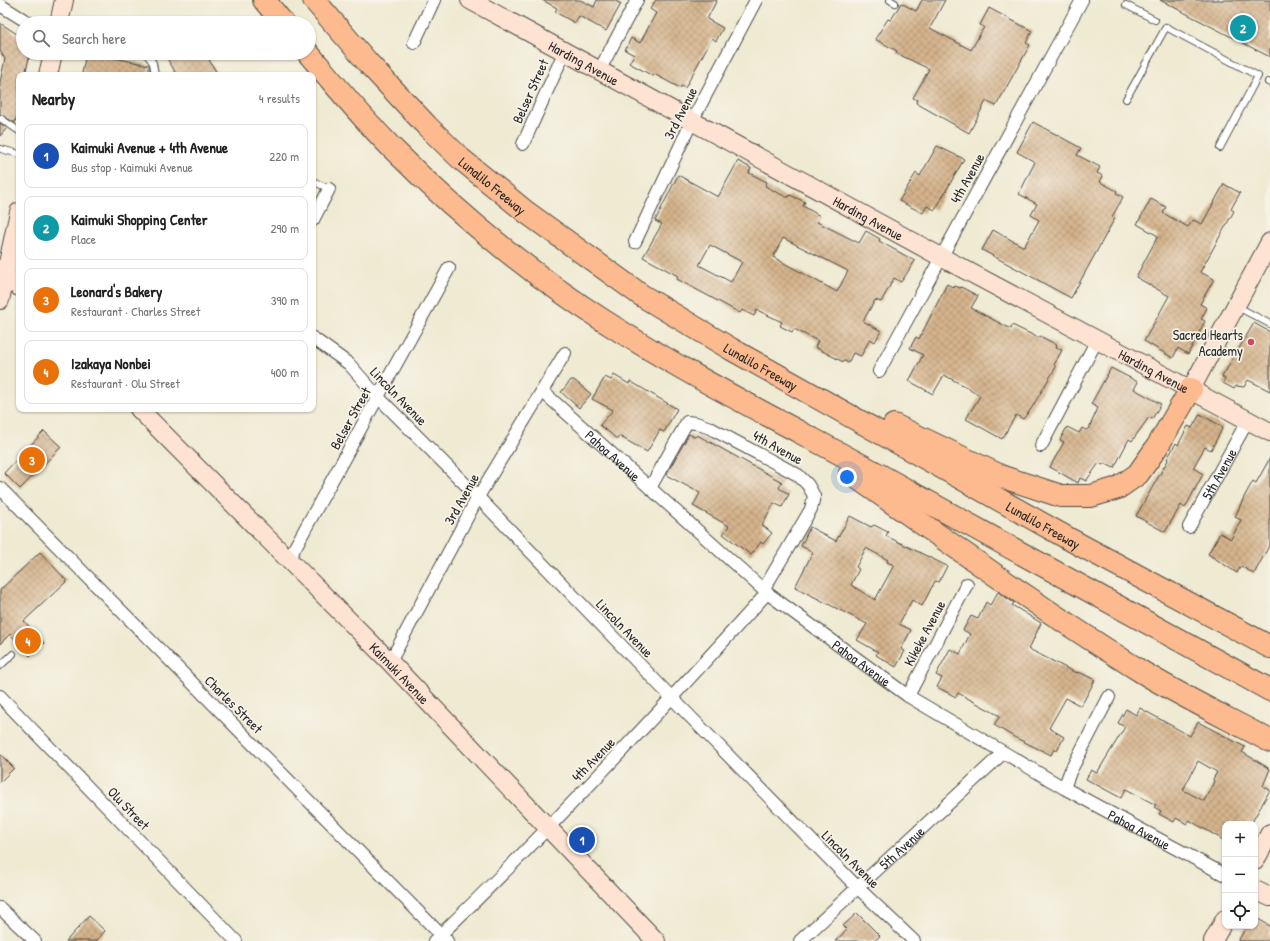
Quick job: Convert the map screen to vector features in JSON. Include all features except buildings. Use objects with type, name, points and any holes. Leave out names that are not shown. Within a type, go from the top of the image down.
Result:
[{"type":"highway","points":[[264,0],[277,16]]},
{"type":"highway","name":"Lunalilo Freeway","points":[[314,0],[369,64],[427,126],[490,184],[563,240],[641,295],[732,349],[1064,536],[1270,647]]},
{"type":"highway","points":[[314,60],[392,149],[436,191],[493,239],[599,317],[647,347],[1270,690]]},
{"type":"highway","points":[[732,349],[836,396],[1003,477],[1048,493],[1070,497],[1099,494],[1118,488],[1132,480],[1143,468],[1157,447],[1191,389]]},
{"type":"highway","points":[[764,412],[899,508],[1115,655],[1170,689],[1270,741]]},
{"type":"street","points":[[61,16],[64,0]]},
{"type":"street","points":[[414,43],[434,0]]},
{"type":"street","name":"Harding Avenue","points":[[470,0],[941,257],[1270,432]]},
{"type":"street","points":[[599,70],[637,0]]},
{"type":"street","name":"3rd Avenue","points":[[635,242],[692,121],[756,0]]},
{"type":"street","name":"4th Avenue","points":[[879,371],[1082,0]]},
{"type":"street","points":[[0,6],[17,16]]},
{"type":"street","name":"Belser Street","points":[[523,144],[565,51]]},
{"type":"street","points":[[49,72],[51,60]]},
{"type":"street","points":[[316,214],[329,189]]},
{"type":"street","points":[[0,300],[3,272],[16,223]]},
{"type":"street","points":[[1191,389],[1270,242]]},
{"type":"street","name":"Belser Street","points":[[288,560],[449,268]]},
{"type":"street","points":[[3,272],[16,285]]},
{"type":"street","name":"Lincoln Avenue","points":[[316,340],[349,364],[378,397],[478,497],[857,887],[914,941]]},
{"type":"street","points":[[1041,446],[1097,340]]},
{"type":"street","name":"3rd Avenue","points":[[390,662],[478,497],[565,353]]},
{"type":"street","name":"Pahoa Avenue","points":[[542,391],[765,591],[908,696],[1064,788],[1222,873]]},
{"type":"street","name":"Kaimuki Avenue","points":[[142,412],[390,662],[656,941]]},
{"type":"street","name":"5th Avenue","points":[[1189,527],[1248,420]]},
{"type":"street","name":"4th Avenue","points":[[440,939],[672,698],[765,591],[814,503],[812,490],[798,475],[710,428],[696,423],[687,422],[650,488]]},
{"type":"street","name":"Charles Street","points":[[0,488],[440,939]]},
{"type":"street","name":"Kikeke Avenue","points":[[908,696],[967,584]]},
{"type":"street","name":"Olu Street","points":[[0,696],[236,941]]},
{"type":"street","points":[[1064,788],[1070,772],[1109,697]]},
{"type":"street","name":"5th Avenue","points":[[800,941],[1003,753]]},
{"type":"street","points":[[1257,857],[1270,833]]},
{"type":"street","points":[[1258,891],[1270,897]]},
{"type":"street","points":[[0,908],[35,941]]},
{"type":"street","points":[[1213,941],[1222,924]]},
{"type":"lane","points":[[1126,5],[1154,20]]},
{"type":"lane","points":[[1126,99],[1166,27],[1258,76],[1220,148]]},
{"type":"lane","points":[[151,60],[154,72]]},
{"type":"lane","points":[[0,118],[16,129]]},
{"type":"lane","points":[[1,149],[16,153]]},
{"type":"lane","points":[[316,182],[329,189]]},
{"type":"lane","points":[[1236,306],[1270,323]]},
{"type":"lane","points":[[0,666],[13,654]]},
{"type":"place","name":"Kaimuki Shopping Center","points":[[1243,28]]},
{"type":"place","name":"Sacred Hearts Academy","points":[[1251,342]]},
{"type":"place","name":"Leonard's Bakery","points":[[32,460]]},
{"type":"place","name":"Izakaya Nonbei","points":[[28,641]]},
{"type":"place","name":"Kaimuki Avenue + 4th Avenue","points":[[582,840]]}]
